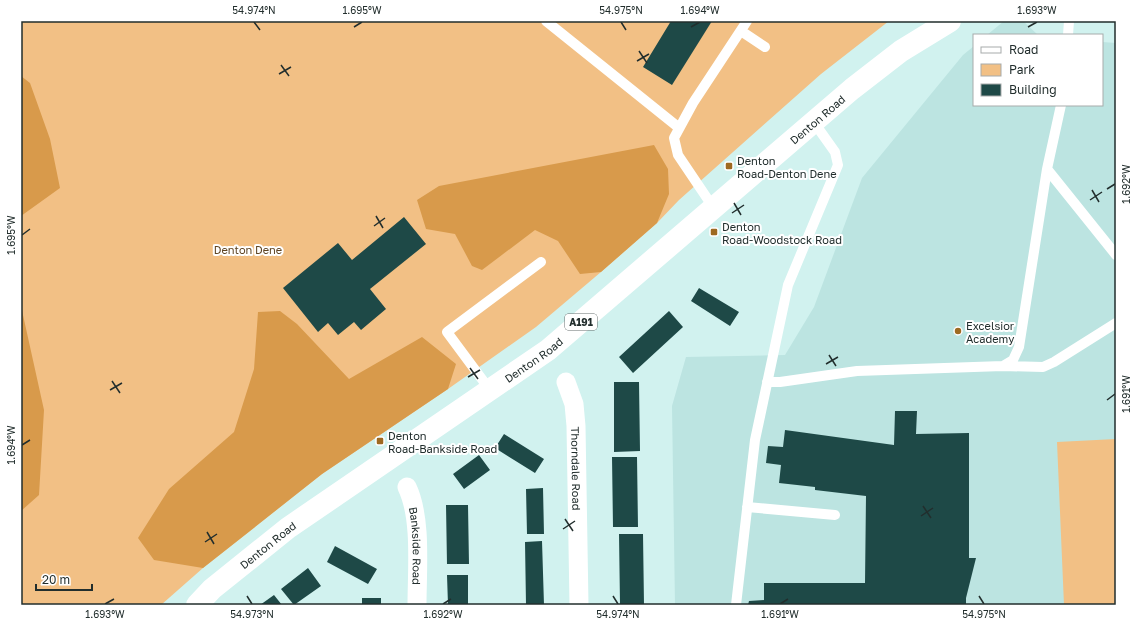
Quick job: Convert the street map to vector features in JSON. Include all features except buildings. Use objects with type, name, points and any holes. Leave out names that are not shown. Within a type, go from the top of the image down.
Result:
[{"type":"main road","name":"Denton Road","points":[[197,605],[212,589],[288,528],[548,350],[813,121],[901,51],[950,21]]},
{"type":"street","name":"Thorndale Road","points":[[566,382],[574,404],[576,426],[579,605]]},
{"type":"street","name":"Bankside Road","points":[[407,487],[413,500],[416,520],[418,605]]},
{"type":"lane","points":[[546,21],[678,127]]},
{"type":"lane","points":[[713,207],[678,154],[674,138],[678,127],[747,21]]},
{"type":"lane","points":[[1068,34],[1069,21]]},
{"type":"lane","points":[[741,31],[765,47]]},
{"type":"lane","points":[[1003,366],[1013,360],[1019,347],[1047,169],[1061,106]]},
{"type":"lane","points":[[736,605],[755,440],[788,285],[838,165],[835,152],[813,121]]},
{"type":"lane","points":[[1047,169],[1116,254]]},
{"type":"lane","points":[[490,390],[447,332],[540,262]]},
{"type":"lane","points":[[767,382],[780,382],[857,371],[1003,366],[1043,367],[1116,323]]},
{"type":"lane","points":[[747,507],[835,515]]},
{"type":"shaded area","points":[[1004,21],[1023,21],[1037,34],[988,34]]},
{"type":"shaded area","name":"Excelsior Academy","points":[[1103,42],[1116,43],[1116,605],[675,605],[672,406],[686,357],[785,355],[814,307],[862,178],[963,55],[973,47],[973,106],[1103,106]]},
{"type":"shaded area","points":[[21,76],[30,83],[50,139],[60,188],[21,216]]},
{"type":"shaded area","points":[[654,145],[668,169],[669,194],[657,223],[601,272],[580,274],[558,241],[535,230],[482,270],[472,266],[455,234],[426,229],[417,200],[439,186]]},
{"type":"shaded area","points":[[21,306],[44,410],[39,495],[21,511]]},
{"type":"shaded area","points":[[280,311],[297,324],[349,379],[422,337],[456,364],[448,389],[322,474],[203,568],[154,560],[138,538],[169,489],[234,432],[254,369],[258,312]]},
{"type":"green space","name":"Denton Dene","points":[[21,21],[889,21],[821,74],[679,200],[657,223],[536,327],[448,389],[322,474],[203,568],[161,605],[21,605]]},
{"type":"green space","points":[[1116,439],[1116,605],[1064,605],[1057,442]]},
{"type":"place","name":"Denton Road-Denton Dene","points":[[729,166]]},
{"type":"place","name":"Denton Road-Woodstock Road","points":[[714,232]]},
{"type":"place","name":"Excelsior Academy","points":[[958,331]]},
{"type":"place","name":"Denton Road-Bankside Road","points":[[380,441]]}]
